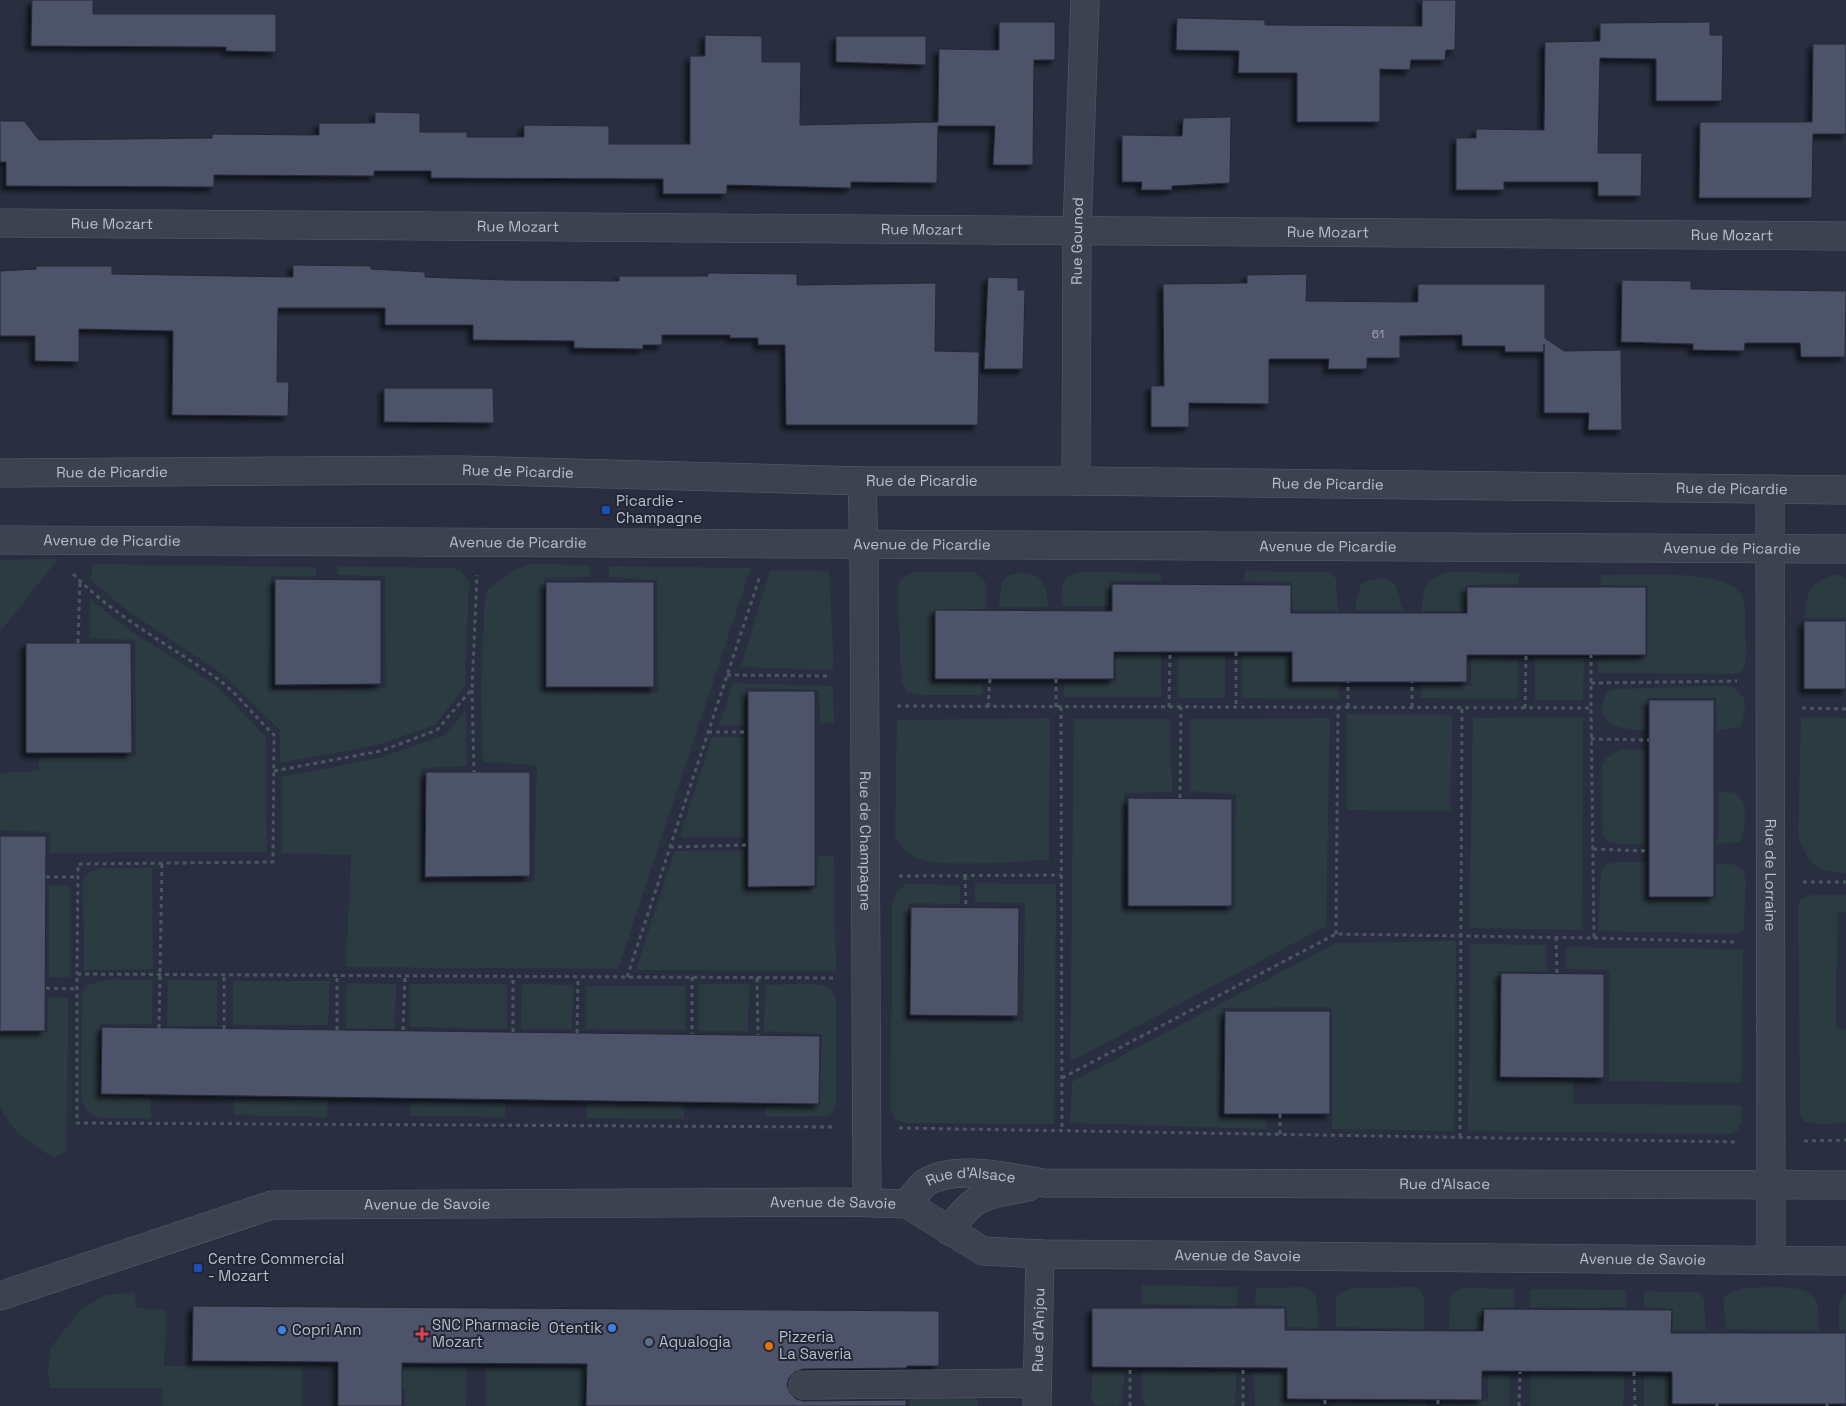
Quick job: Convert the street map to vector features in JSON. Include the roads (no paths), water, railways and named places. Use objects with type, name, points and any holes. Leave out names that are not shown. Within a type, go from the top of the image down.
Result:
[{"type":"street","name":"Rue Gounod","points":[[1076,481],[1077,231],[1085,0]]},
{"type":"street","name":"Rue Mozart","points":[[0,223],[1846,236]]},
{"type":"street","name":"Rue de Picardie","points":[[0,473],[460,470],[862,481],[1076,481],[1846,490]]},
{"type":"street","name":"Rue de Champagne","points":[[862,481],[866,1202]]},
{"type":"street","name":"Rue de Lorraine","points":[[1770,489],[1768,549],[1772,1261]]},
{"type":"street","name":"Avenue de Picardie","points":[[0,540],[1846,549]]},
{"type":"street","name":"Rue d'Alsace","points":[[907,1204],[925,1184],[944,1175],[982,1173],[1044,1183],[1846,1185]]},
{"type":"street","name":"Rue d'Alsace","points":[[950,1231],[964,1209],[975,1200],[989,1195],[1044,1183]]},
{"type":"street","name":"Avenue de Savoie","points":[[0,1296],[272,1205],[866,1202],[907,1204],[983,1251],[1040,1254],[1846,1262]]},
{"type":"street","name":"Rue d'Anjou","points":[[1037,1395],[1040,1254]]},
{"type":"street","points":[[803,1385],[1037,1395]]},
{"type":"place","name":"Picardie - Champagne","points":[[606,510]]},
{"type":"place","name":"Centre Commercial - Mozart","points":[[198,1268]]},
{"type":"place","name":"Otentik","points":[[612,1328]]},
{"type":"place","name":"Copri Ann","points":[[282,1330]]},
{"type":"place","name":"SNC Pharmacie Mozart","points":[[422,1334]]},
{"type":"place","name":"Aqualogia","points":[[649,1342]]},
{"type":"place","name":"Pizzeria La Saveria","points":[[769,1346]]}]
